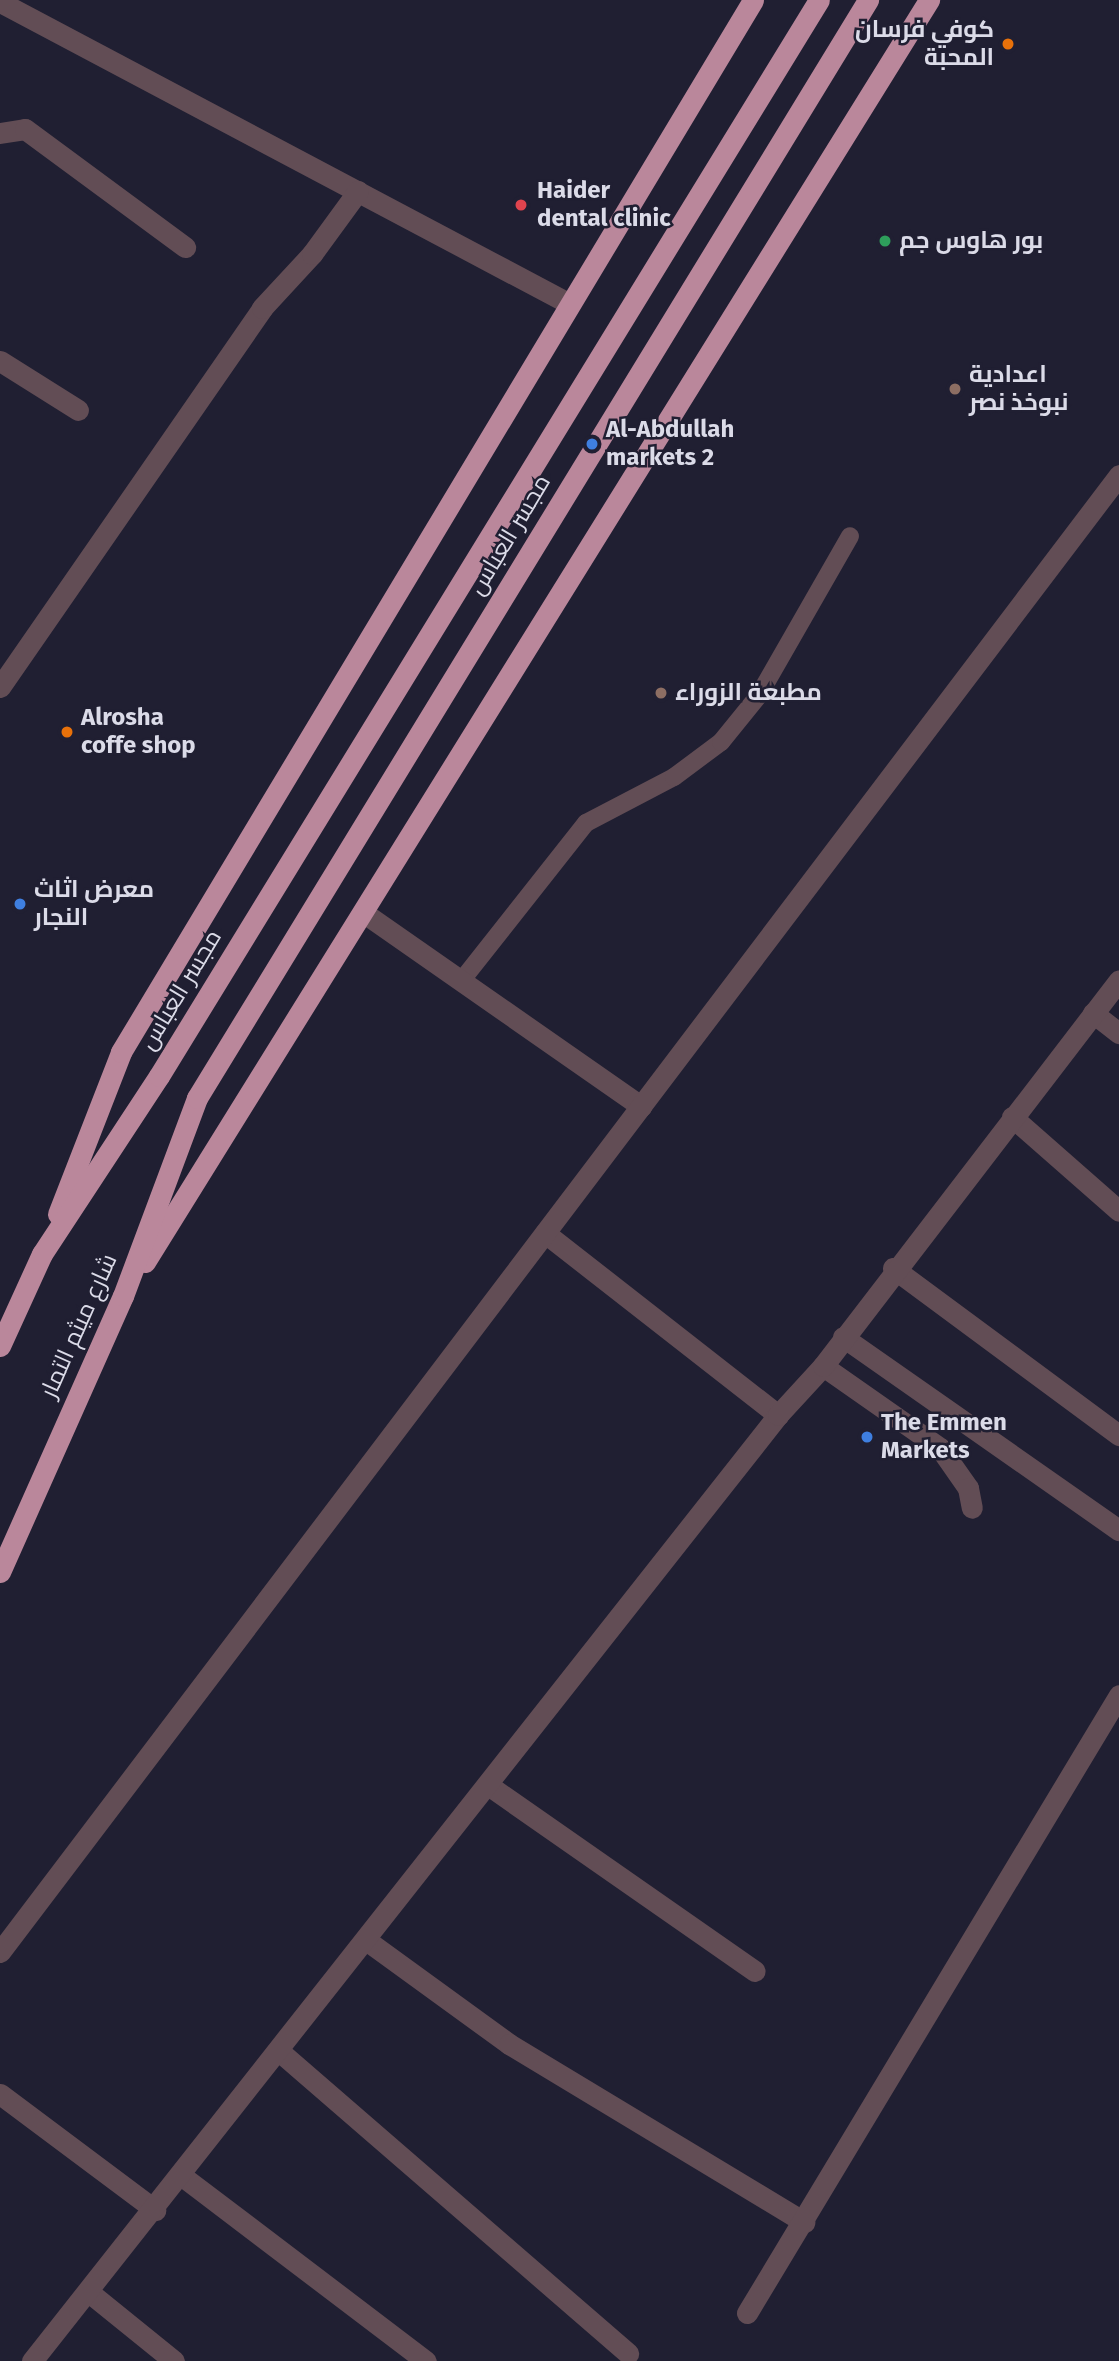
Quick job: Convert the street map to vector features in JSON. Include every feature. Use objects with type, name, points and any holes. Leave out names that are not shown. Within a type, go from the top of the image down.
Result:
[{"type":"highway","points":[[0,1346],[42,1254],[121,1052],[753,0]]},
{"type":"highway","name":"مجسر العباس","points":[[42,1254],[159,1076],[819,0]]},
{"type":"highway","name":"مجسر العباس","points":[[197,1098],[868,0]]},
{"type":"highway","points":[[123,1296],[364,913],[929,0]]},
{"type":"highway","points":[[905,40],[947,0]]},
{"type":"highway","name":"شارع ميثم التمار","points":[[0,1572],[123,1296],[197,1098]]},
{"type":"street","points":[[0,2],[570,304]]},
{"type":"street","points":[[0,133],[24,129],[185,247]]},
{"type":"street","points":[[0,687],[262,307],[312,254],[358,191]]},
{"type":"street","points":[[0,361],[78,410]]},
{"type":"street","points":[[0,1952],[1119,475]]},
{"type":"street","points":[[364,913],[641,1106]]},
{"type":"street","points":[[32,2361],[90,2293],[778,1415],[823,1366],[894,1268],[1119,980]]},
{"type":"street","points":[[1093,1013],[1119,1033]]},
{"type":"street","points":[[1012,1117],[1119,1211]]},
{"type":"street","points":[[545,1233],[778,1415]]},
{"type":"street","points":[[894,1268],[1119,1435]]},
{"type":"street","points":[[843,1337],[1119,1530]]},
{"type":"street","points":[[823,1366],[940,1448],[968,1488],[972,1508]]},
{"type":"street","points":[[747,2313],[1119,1695]]},
{"type":"street","points":[[488,1785],[755,1971]]},
{"type":"street","points":[[366,1940],[509,2044],[804,2222]]},
{"type":"street","points":[[279,2051],[628,2353]]},
{"type":"street","points":[[0,2094],[155,2210]]},
{"type":"street","points":[[182,2176],[426,2361]]},
{"type":"street","points":[[90,2293],[174,2361]]},
{"type":"lane","points":[[462,980],[586,823],[674,778],[721,742],[759,695],[850,536]]},
{"type":"place","name":"كوفي فرسان المحبة","points":[[1008,44]]},
{"type":"place","name":"Haider dental clinic","points":[[521,205]]},
{"type":"place","name":"بور هاوس جم","points":[[885,241]]},
{"type":"place","name":"اعدادية نبوخذ نصر","points":[[955,389]]},
{"type":"place","name":"Al-Abdullah markets 2","points":[[592,444]]},
{"type":"place","name":"مطبعة الزوراء","points":[[661,693]]},
{"type":"place","name":"Alrosha coffe shop","points":[[67,732]]},
{"type":"place","name":"معرض اثاث النجار","points":[[20,904]]},
{"type":"place","name":"The Emmen Markets","points":[[867,1437]]}]
